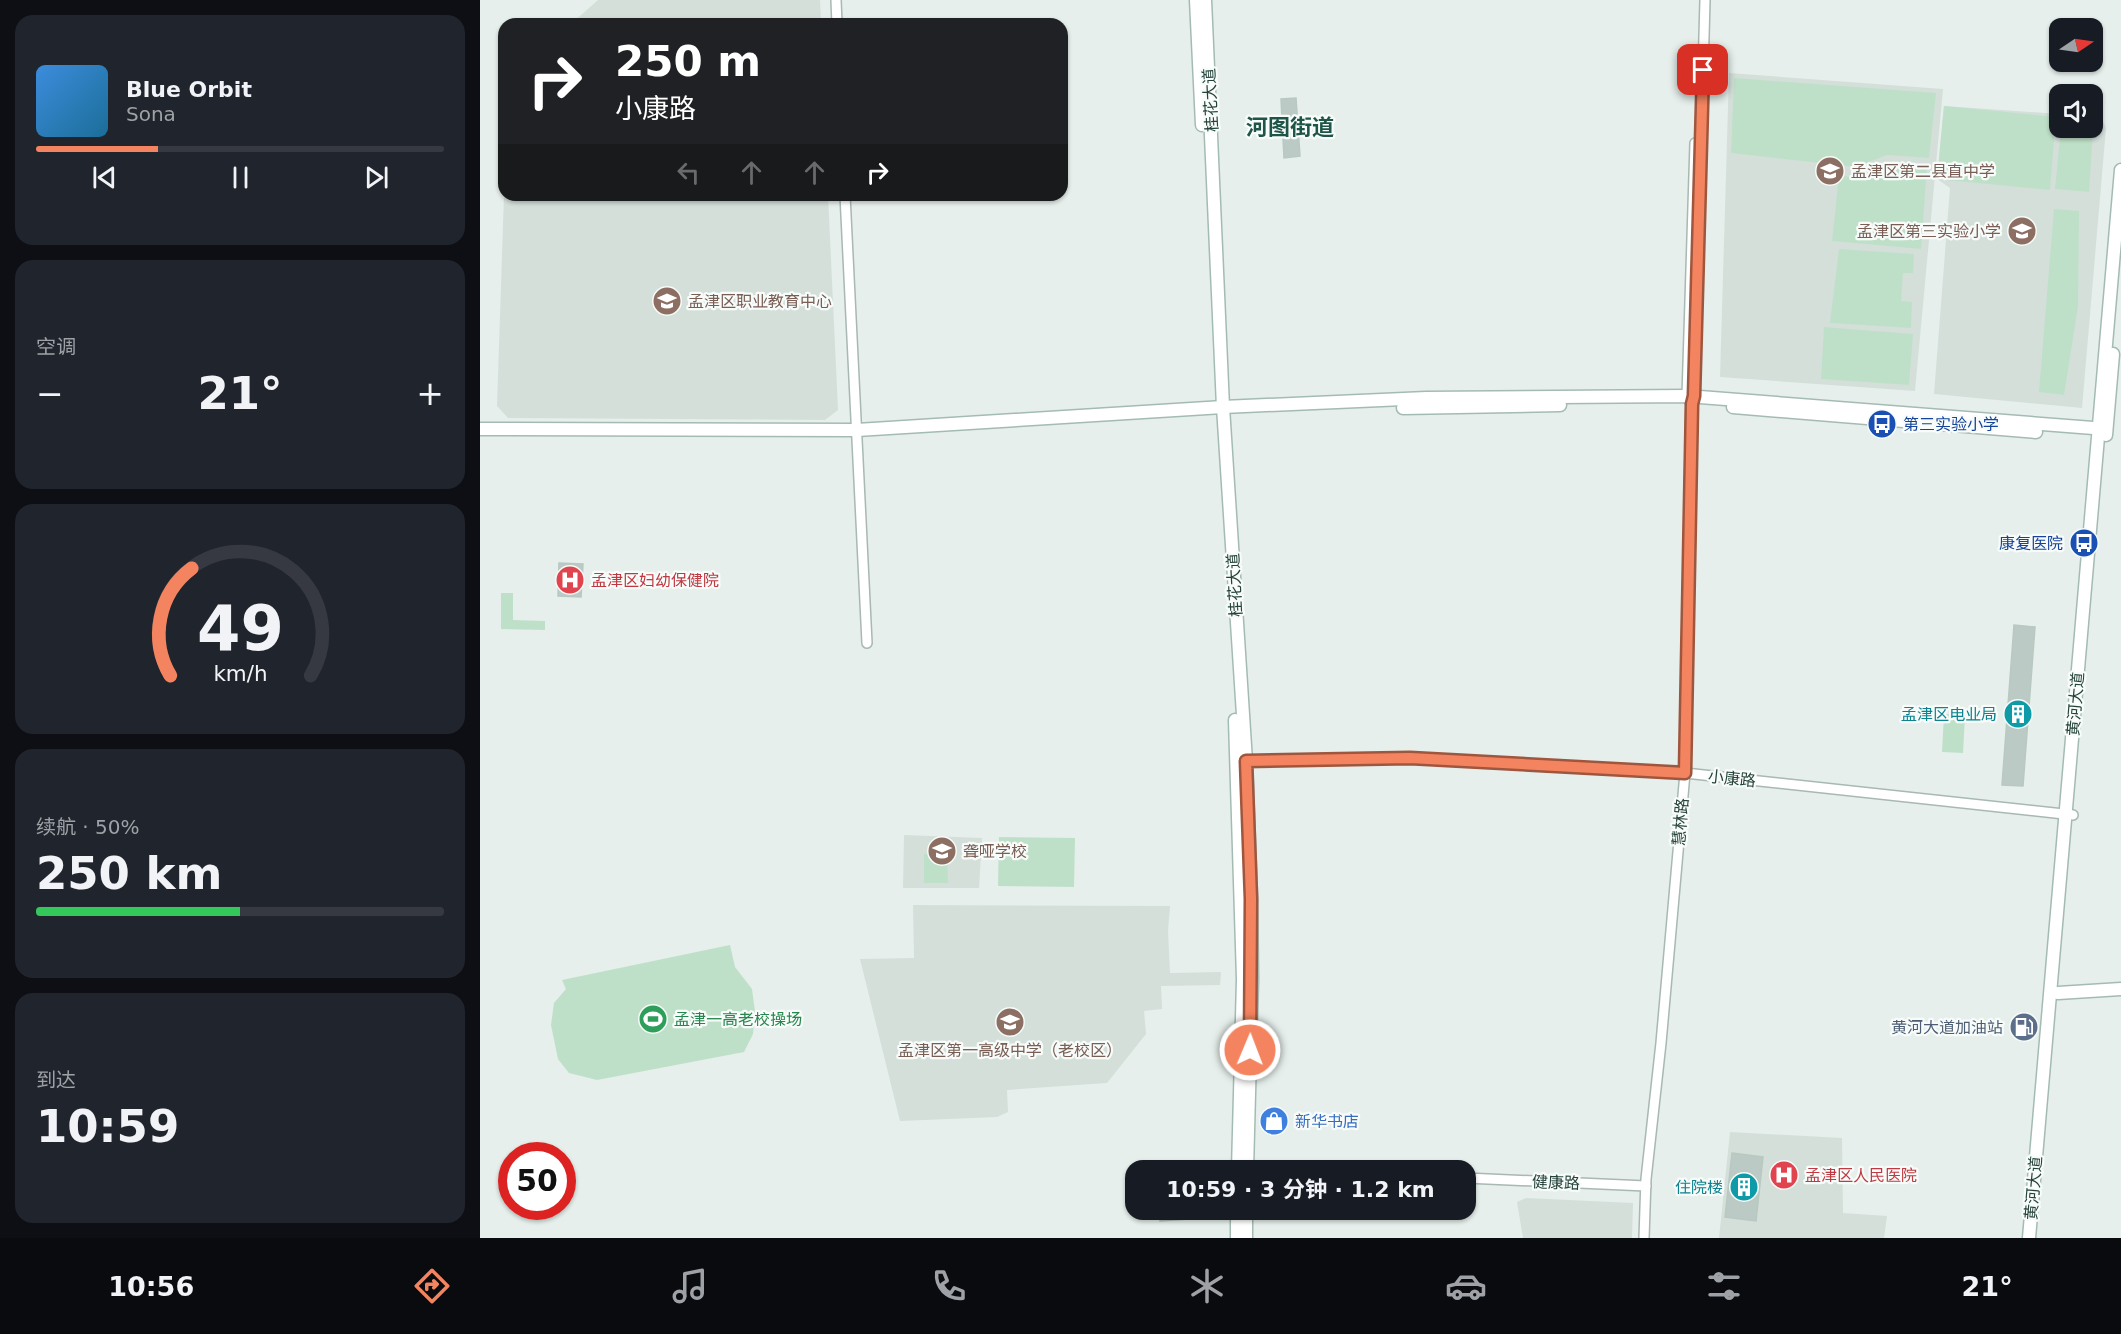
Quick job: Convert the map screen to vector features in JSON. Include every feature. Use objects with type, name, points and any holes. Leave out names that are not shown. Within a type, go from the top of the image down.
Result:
[{"type":"main road","name":"桂花大道","points":[[1196,0],[1220,410],[1246,761],[1252,979],[1244,1160]]},
{"type":"main road","name":"桂花大道","points":[[1205,0],[1220,410],[1242,899],[1244,1160]]},
{"type":"main road","name":"黄河大道","points":[[2037,1238],[2073,815],[2121,170]]},
{"type":"main road","name":"黄河大道","points":[[2029,1238],[2102,433],[2121,260]]},
{"type":"main road","points":[[480,436],[857,433],[1426,399],[1691,398],[2102,433]]},
{"type":"main road","points":[[480,429],[857,433]]},
{"type":"main road","points":[[2058,993],[2121,989]]},
{"type":"main road","points":[[1237,1238],[1238,1220]]},
{"type":"main road","points":[[1246,1220],[1246,1238]]},
{"type":"street","points":[[836,0],[837,18]]},
{"type":"street","name":"慧林路","points":[[1644,1238],[1646,1186],[1685,773],[1699,0]]},
{"type":"street","name":"慧林路","points":[[1691,398],[1705,0]]},
{"type":"street","points":[[845,201],[867,643]]},
{"type":"street","name":"小康路","points":[[1246,761],[1410,758],[1685,773],[2073,815]]},
{"type":"street","name":"健康路","points":[[1476,1178],[1646,1186]]},
{"type":"shaded area","points":[[598,0],[820,0],[821,18],[578,18]]},
{"type":"shaded area","name":"孟津区第二县直中学","points":[[1729,73],[1943,89],[1915,391],[1720,377]]},
{"type":"shaded area","name":"孟津区第三实验小学","points":[[1944,106],[2049,113],[2049,138],[2103,138],[2103,121],[2106,128],[2082,408],[1934,394],[1950,188],[1937,179]]},
{"type":"shaded area","name":"孟津区职业教育中心","points":[[504,201],[828,201],[838,410],[825,420],[508,418],[497,406]]},
{"type":"shaded area","name":"聋哑学校","points":[[904,835],[982,838],[979,888],[903,888]]},
{"type":"shaded area","name":"孟津区第一高级中学（老校区）","points":[[913,905],[1170,906],[1168,931],[1170,973],[1221,972],[1220,985],[1161,986],[1162,1009],[1144,1011],[1146,1034],[1107,1083],[1007,1090],[1008,1112],[997,1117],[900,1121],[860,959],[914,958]]},
{"type":"shaded area","name":"孟津区人民医院","points":[[1730,1132],[1842,1138],[1843,1213],[1887,1216],[1884,1238],[1719,1238]]},
{"type":"shaded area","points":[[1526,1198],[1633,1203],[1632,1238],[1523,1238],[1517,1202]]},
{"type":"green space","points":[[1734,78],[1936,93],[1929,158],[1887,155],[1856,167],[1731,153]]},
{"type":"green space","points":[[1944,106],[2049,116],[2049,138],[2054,138],[2050,190],[1937,179]]},
{"type":"green space","points":[[2060,138],[2093,138],[2089,192],[2055,189]]},
{"type":"green space","points":[[1884,163],[1927,167],[1921,249],[1832,241],[1839,176],[1854,177]]},
{"type":"green space","points":[[2054,209],[2079,211],[2078,306],[2064,395],[2039,392]]},
{"type":"green space","points":[[1839,249],[1914,254],[1913,273],[1903,273],[1901,301],[1912,302],[1911,328],[1830,323]]},
{"type":"green space","points":[[1824,327],[1913,334],[1909,385],[1821,379]]},
{"type":"green space","points":[[501,593],[513,593],[513,620],[545,621],[545,630],[501,629]]},
{"type":"green space","points":[[1944,714],[1965,715],[1963,753],[1942,752]]},
{"type":"green space","points":[[999,837],[1075,838],[1074,887],[998,886]]},
{"type":"green space","points":[[924,854],[947,854],[948,883],[924,883]]},
{"type":"green space","name":"孟津一高老校操场","points":[[730,945],[735,967],[752,989],[755,1012],[753,1034],[744,1052],[597,1080],[569,1073],[558,1059],[551,1025],[554,1003],[566,989],[562,980]]},
{"type":"building","points":[[1296,98],[1300,156],[1284,158],[1281,99]]},
{"type":"building","name":"孟津区妇幼保健院","points":[[559,563],[583,564],[581,597],[558,596]]},
{"type":"building","name":"孟津区电业局","points":[[2014,625],[2035,627],[2023,786],[2002,785]]},
{"type":"building","name":"住院楼","points":[[1732,1153],[1763,1157],[1756,1221],[1725,1217]]},
{"type":"place","name":"孟津区第二县直中学","points":[[1830,171]]},
{"type":"place","name":"孟津区第三实验小学","points":[[2022,231]]},
{"type":"place","name":"孟津区职业教育中心","points":[[667,301]]},
{"type":"place","name":"第三实验小学","points":[[1882,424]]},
{"type":"place","name":"康复医院","points":[[2084,543]]},
{"type":"place","name":"孟津区妇幼保健院","points":[[570,580]]},
{"type":"place","name":"孟津区电业局","points":[[2018,714]]},
{"type":"place","name":"聋哑学校","points":[[942,851]]},
{"type":"place","name":"孟津一高老校操场","points":[[653,1019]]},
{"type":"place","name":"孟津区第一高级中学（老校区）","points":[[1010,1022]]},
{"type":"place","name":"黄河大道加油站","points":[[2024,1027]]},
{"type":"place","name":"新华书店","points":[[1274,1121]]},
{"type":"place","name":"孟津区人民医院","points":[[1784,1175]]},
{"type":"place","name":"住院楼","points":[[1744,1187]]},
{"type":"district","name":"河图街道","points":[[1290,127]]},
{"type":"route","points":[[1250,1050],[1251,899],[1246,761],[1410,758],[1685,773],[1692,404],[1703,70]]}]
